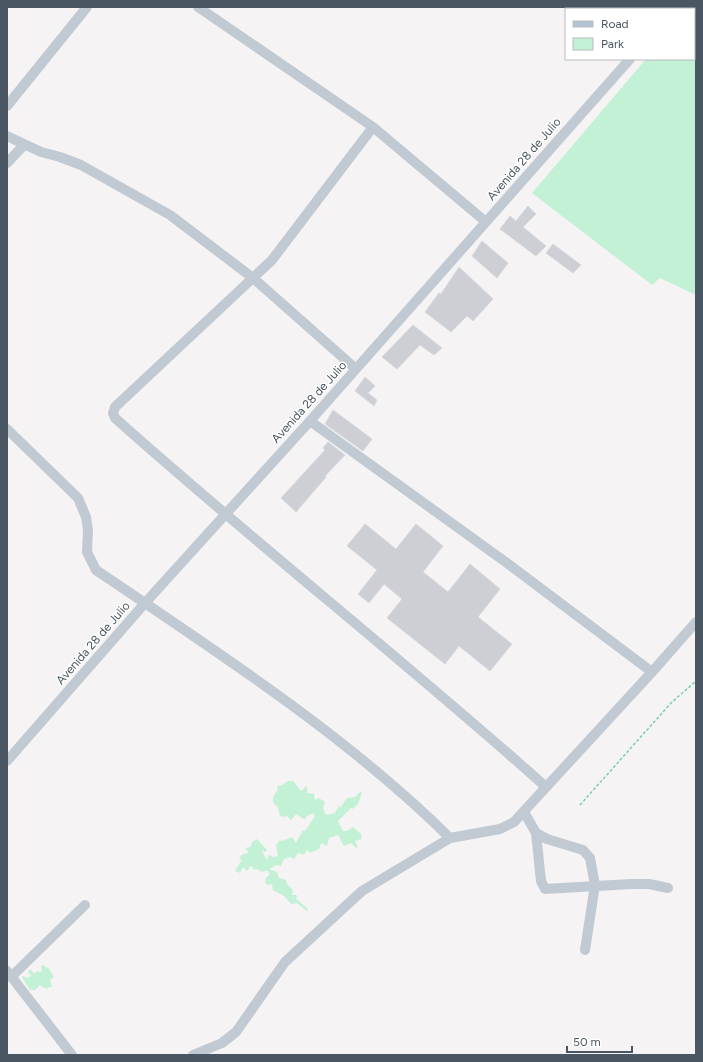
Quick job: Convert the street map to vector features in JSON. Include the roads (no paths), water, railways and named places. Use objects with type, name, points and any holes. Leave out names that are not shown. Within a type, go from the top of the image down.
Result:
[{"type":"street","points":[[7,106],[87,7]]},
{"type":"street","points":[[198,7],[373,127],[486,222]]},
{"type":"street","name":"Avenida 28 de Julio","points":[[7,761],[145,603],[310,421],[629,60]]},
{"type":"street","points":[[373,127],[272,260],[114,407],[113,413],[115,418],[177,473],[479,727],[546,787]]},
{"type":"street","points":[[7,136],[24,146],[81,166],[170,215],[253,278],[356,368]]},
{"type":"street","points":[[7,164],[24,146]]},
{"type":"street","points":[[310,421],[507,563],[652,672]]},
{"type":"street","points":[[7,430],[78,498],[86,517],[88,530],[87,552],[96,570],[316,723],[425,812],[450,838]]},
{"type":"street","points":[[193,1055],[222,1043],[236,1032],[285,962],[362,891],[450,838],[500,828],[514,822],[696,622]]},
{"type":"street","points":[[524,812],[536,834],[541,881],[545,889],[595,885],[649,884],[668,888]]},
{"type":"street","points":[[536,834],[556,843],[583,850],[590,858],[595,885],[585,950]]},
{"type":"street","points":[[72,1055],[44,1021],[9,974],[86,905]]}]
